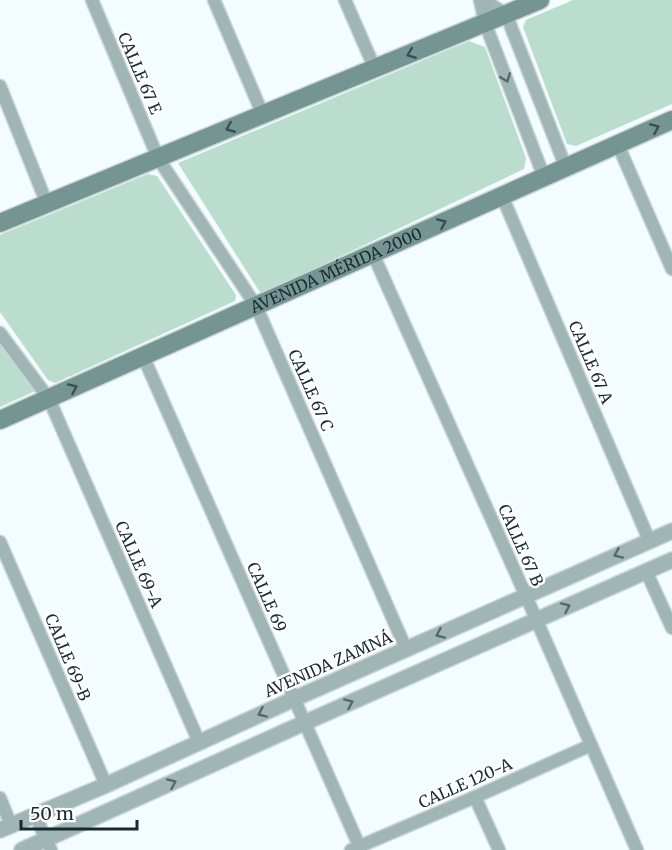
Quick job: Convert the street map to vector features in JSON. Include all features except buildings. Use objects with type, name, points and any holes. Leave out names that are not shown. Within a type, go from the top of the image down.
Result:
[{"type":"main road","points":[[0,223],[540,0]]},
{"type":"main road","name":"AVENIDA MÉRIDA 2000","points":[[0,420],[672,120]]},
{"type":"street","name":"CALLE 67 E","points":[[92,0],[158,158]]},
{"type":"street","points":[[214,0],[263,115]]},
{"type":"street","points":[[345,0],[375,69]]},
{"type":"street","points":[[482,0],[506,14],[566,168]]},
{"type":"street","points":[[482,0],[485,23],[544,177]]},
{"type":"street","points":[[0,86],[47,204]]},
{"type":"street","points":[[618,145],[672,269]]},
{"type":"street","name":"CALLE 67 C","points":[[158,158],[256,306],[406,649]]},
{"type":"street","name":"CALLE 67 A","points":[[502,196],[649,540]]},
{"type":"street","name":"CALLE 67 B","points":[[373,254],[637,850]]},
{"type":"street","name":"CALLE 69-A","points":[[0,333],[49,399],[199,742]]},
{"type":"street","name":"CALLE 69","points":[[143,356],[294,699],[357,849]]},
{"type":"street","name":"AVENIDA ZAMNÁ","points":[[6,828],[672,531]]},
{"type":"street","name":"CALLE 69-B","points":[[0,542],[106,785]]},
{"type":"street","points":[[22,850],[48,845],[304,723],[672,560]]},
{"type":"street","points":[[646,571],[672,628]]},
{"type":"street","name":"CALLE 120-A","points":[[357,849],[591,745]]},
{"type":"street","points":[[475,797],[499,850]]},
{"type":"street","points":[[0,798],[6,828]]},
{"type":"street","points":[[35,815],[48,845]]},
{"type":"green space","points":[[573,0],[672,0],[672,104],[576,146],[567,144],[523,27],[526,20]]},
{"type":"green space","points":[[469,41],[485,47],[526,158],[524,169],[261,294],[178,163]]},
{"type":"green space","points":[[148,174],[157,176],[236,295],[235,301],[55,383],[48,380],[0,312],[0,235]]},
{"type":"green space","points":[[0,343],[35,391],[0,407]]}]
